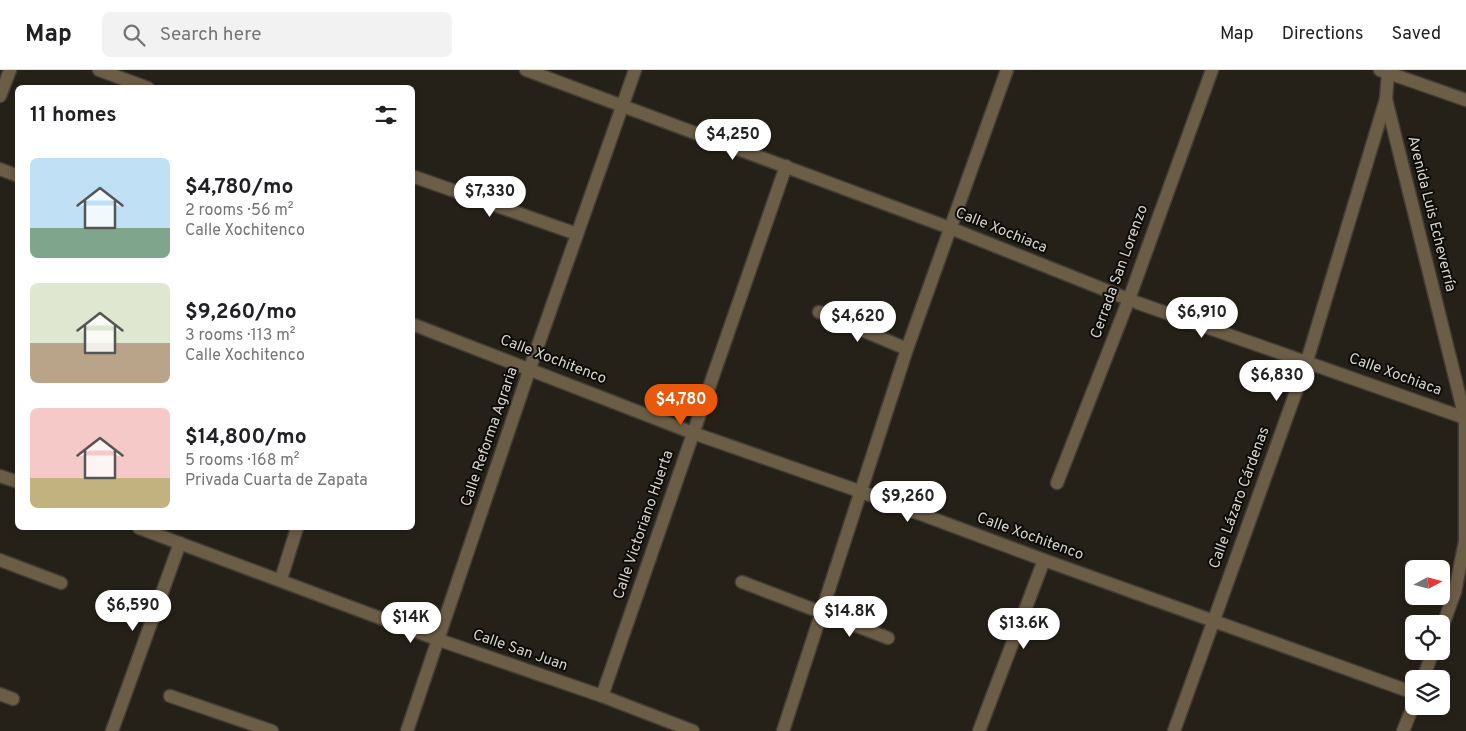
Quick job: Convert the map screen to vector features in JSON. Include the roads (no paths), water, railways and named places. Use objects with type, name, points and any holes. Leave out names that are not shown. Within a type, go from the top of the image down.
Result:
[{"type":"street","points":[[0,96],[10,70]]},
{"type":"street","points":[[99,70],[140,85]]},
{"type":"street","name":"Calle Xochiaca","points":[[526,70],[950,228],[1128,299],[1465,418]]},
{"type":"street","name":"Calle Reforma Agraria","points":[[407,731],[530,368],[635,70]]},
{"type":"street","points":[[782,731],[907,349],[1007,70]]},
{"type":"street","name":"Cerrada San Lorenzo","points":[[1057,484],[1128,299],[1212,70]]},
{"type":"street","points":[[1384,72],[1466,100]]},
{"type":"street","name":"Calle Lázaro Cárdenas","points":[[1174,731],[1212,620],[1307,361],[1386,99],[1384,72]]},
{"type":"street","name":"Avenida Luis Echeverría","points":[[1386,99],[1465,418],[1465,541],[1455,592],[1447,615]]},
{"type":"street","name":"Calle Victoriano Huerta","points":[[602,696],[786,166]]},
{"type":"street","points":[[0,170],[15,175]]},
{"type":"street","points":[[415,177],[577,234]]},
{"type":"street","points":[[819,312],[907,349]]},
{"type":"street","name":"Calle Xochitenco","points":[[415,325],[530,368],[693,433],[860,490],[1044,560],[1405,690]]},
{"type":"street","points":[[0,476],[15,481]]},
{"type":"street","name":"Calle San Juan","points":[[153,530],[167,532],[180,543],[439,640],[602,696],[693,731]]},
{"type":"street","points":[[280,579],[296,530]]},
{"type":"street","points":[[112,731],[180,543]]},
{"type":"street","points":[[0,560],[61,583]]},
{"type":"street","points":[[978,731],[1044,560]]},
{"type":"street","points":[[742,582],[888,638]]},
{"type":"street","points":[[0,694],[13,699]]},
{"type":"street","points":[[170,696],[272,731]]},
{"type":"street","points":[[1404,731],[1410,715]]}]
